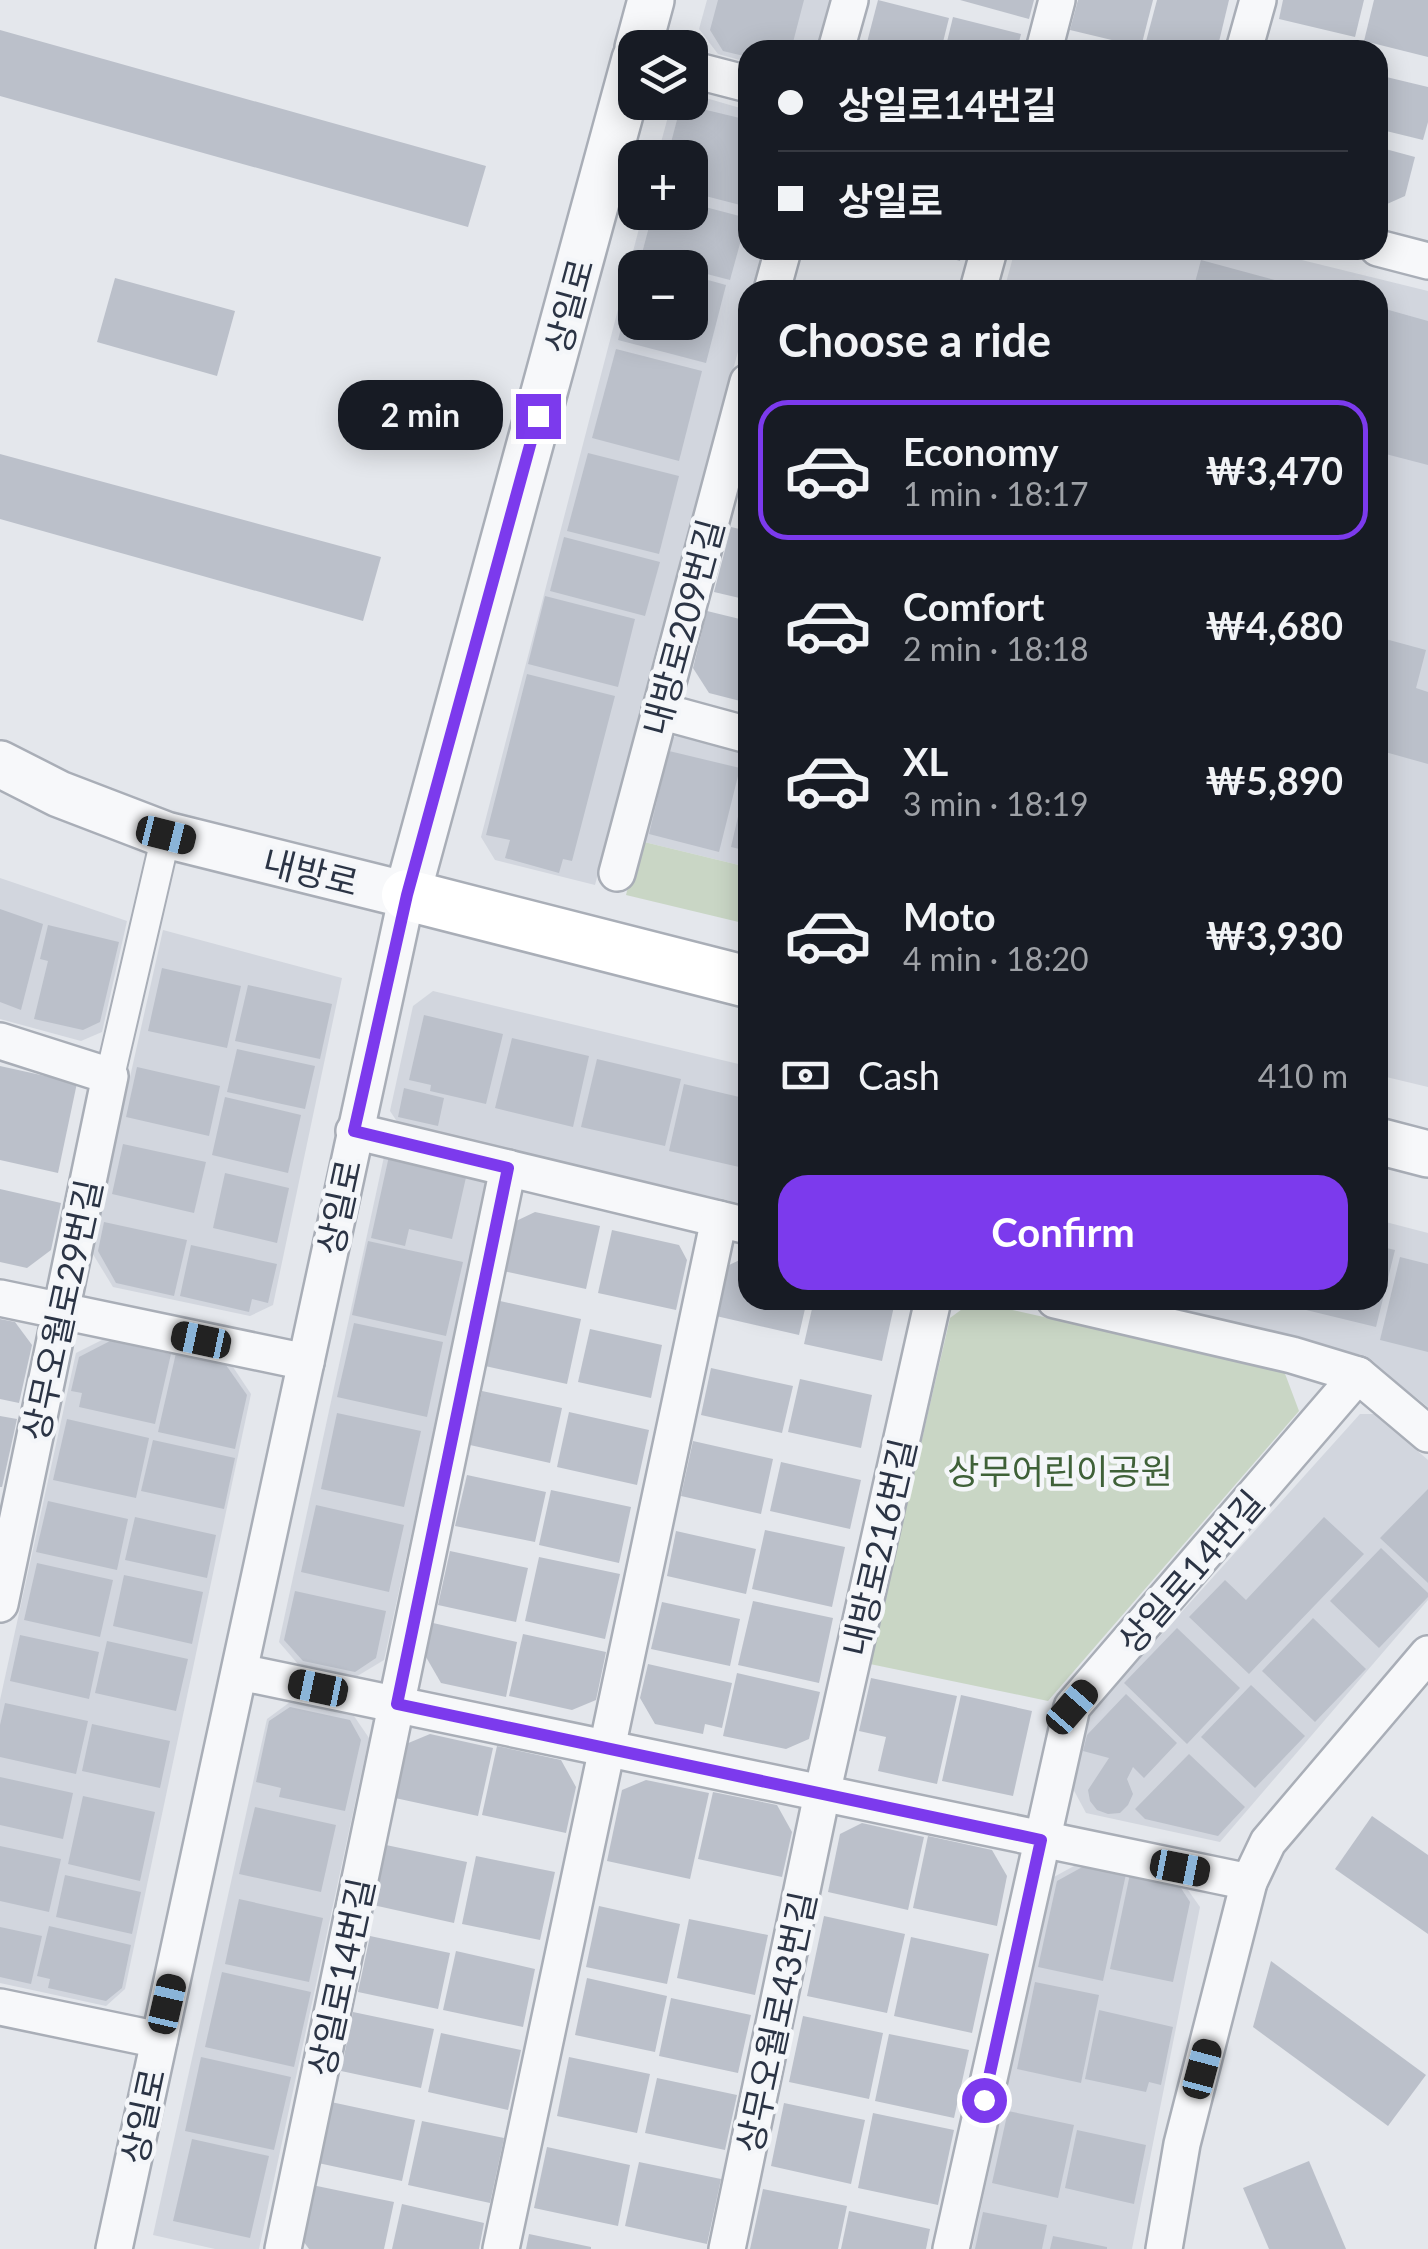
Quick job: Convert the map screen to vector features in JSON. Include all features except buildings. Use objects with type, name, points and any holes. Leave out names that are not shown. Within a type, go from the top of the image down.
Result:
[{"type":"main road","name":"내방로","points":[[407,895],[738,979]]},
{"type":"street","points":[[643,30],[651,0]]},
{"type":"street","points":[[839,40],[850,0]]},
{"type":"street","points":[[1047,40],[1057,0]]},
{"type":"street","points":[[1247,40],[1258,0]]},
{"type":"street","points":[[708,74],[738,81]]},
{"type":"street","name":"상일로","points":[[120,2248],[158,2040],[407,895],[618,120]]},
{"type":"street","points":[[1388,248],[1425,249]]},
{"type":"street","name":"내방로209번길","points":[[617,873],[738,419]]},
{"type":"street","points":[[660,711],[738,732]]},
{"type":"street","name":"내방로","points":[[0,764],[59,794],[166,835],[407,895]]},
{"type":"street","points":[[0,1041],[110,1076],[166,835]]},
{"type":"street","name":"상무오월로29번길","points":[[0,1604],[7,1537],[61,1310],[110,1076]]},
{"type":"street","points":[[354,1131],[733,1222],[609,1749],[501,2249]]},
{"type":"street","points":[[1388,1144],[1428,1154]]},
{"type":"street","name":"상일로14번길","points":[[284,2249],[508,1168]]},
{"type":"street","points":[[0,1298],[306,1362]]},
{"type":"street","name":"내방로216번길","points":[[822,1794],[931,1310]]},
{"type":"street","points":[[1099,1310],[1292,1355],[1358,1375],[1428,1434]]},
{"type":"street","name":"상일로14번길","points":[[951,2249],[1072,1707],[1358,1375]]},
{"type":"street","points":[[1164,2249],[1182,2144],[1250,1882],[1268,1842],[1428,1654]]},
{"type":"street","points":[[240,1672],[1250,1882]]},
{"type":"street","name":"상무오월로43번길","points":[[727,2249],[822,1794]]},
{"type":"street","points":[[0,2007],[158,2040]]},
{"type":"shaded area","points":[[707,0],[830,0],[819,40],[738,40],[738,60],[718,54],[708,41],[708,30],[700,30]]},
{"type":"shaded area","points":[[708,99],[738,107],[738,260],[763,260],[758,280],[738,280],[738,352],[595,885],[495,860],[481,837],[618,309],[618,340],[708,340],[708,250],[633,250],[639,230],[708,230],[708,140],[662,140],[667,120],[708,120]]},
{"type":"shaded area","points":[[1012,260],[1302,260],[1383,280],[1007,280]]},
{"type":"shaded area","points":[[1388,281],[1428,291],[1428,1087],[1388,1077]]},
{"type":"shaded area","points":[[678,735],[738,749],[738,865],[640,841],[664,742]]},
{"type":"shaded area","points":[[0,878],[127,921],[102,1032],[81,1041],[0,1019]]},
{"type":"shaded area","points":[[163,930],[342,978],[273,1305],[250,1316],[113,1287],[91,1251]]},
{"type":"shaded area","points":[[433,991],[738,1064],[738,1203],[398,1123],[390,1111],[413,1006]]},
{"type":"shaded area","points":[[385,1152],[489,1175],[384,1660],[354,1678],[298,1664],[279,1642]]},
{"type":"shaded area","points":[[1388,1223],[1428,1233],[1428,1407],[1362,1355],[1172,1310],[1388,1310]]},
{"type":"shaded area","points":[[110,1336],[229,1361],[251,1394],[125,1989],[106,2006],[0,1983],[0,1700],[76,1353]]},
{"type":"shaded area","points":[[1360,1414],[1375,1414],[1428,1460],[1428,1600],[1220,1842],[1086,1813],[1071,1785],[1087,1717]]},
{"type":"shaded area","points":[[290,1702],[354,1716],[369,1738],[259,2249],[215,2249],[153,2235],[267,1719]]},
{"type":"shaded area","points":[[1085,1860],[1181,1880],[1200,1907],[1132,2249],[972,2249],[1052,1878]]},
{"type":"green space","points":[[640,841],[738,865],[738,922],[626,895]]},
{"type":"green space","name":"상무어린이공원","points":[[961,1310],[1013,1310],[1284,1371],[1299,1411],[1048,1701],[870,1664],[950,1318]]},
{"type":"route","points":[[538,416],[407,895],[354,1131],[508,1168],[397,1704],[1041,1840],[984,2100]]}]
